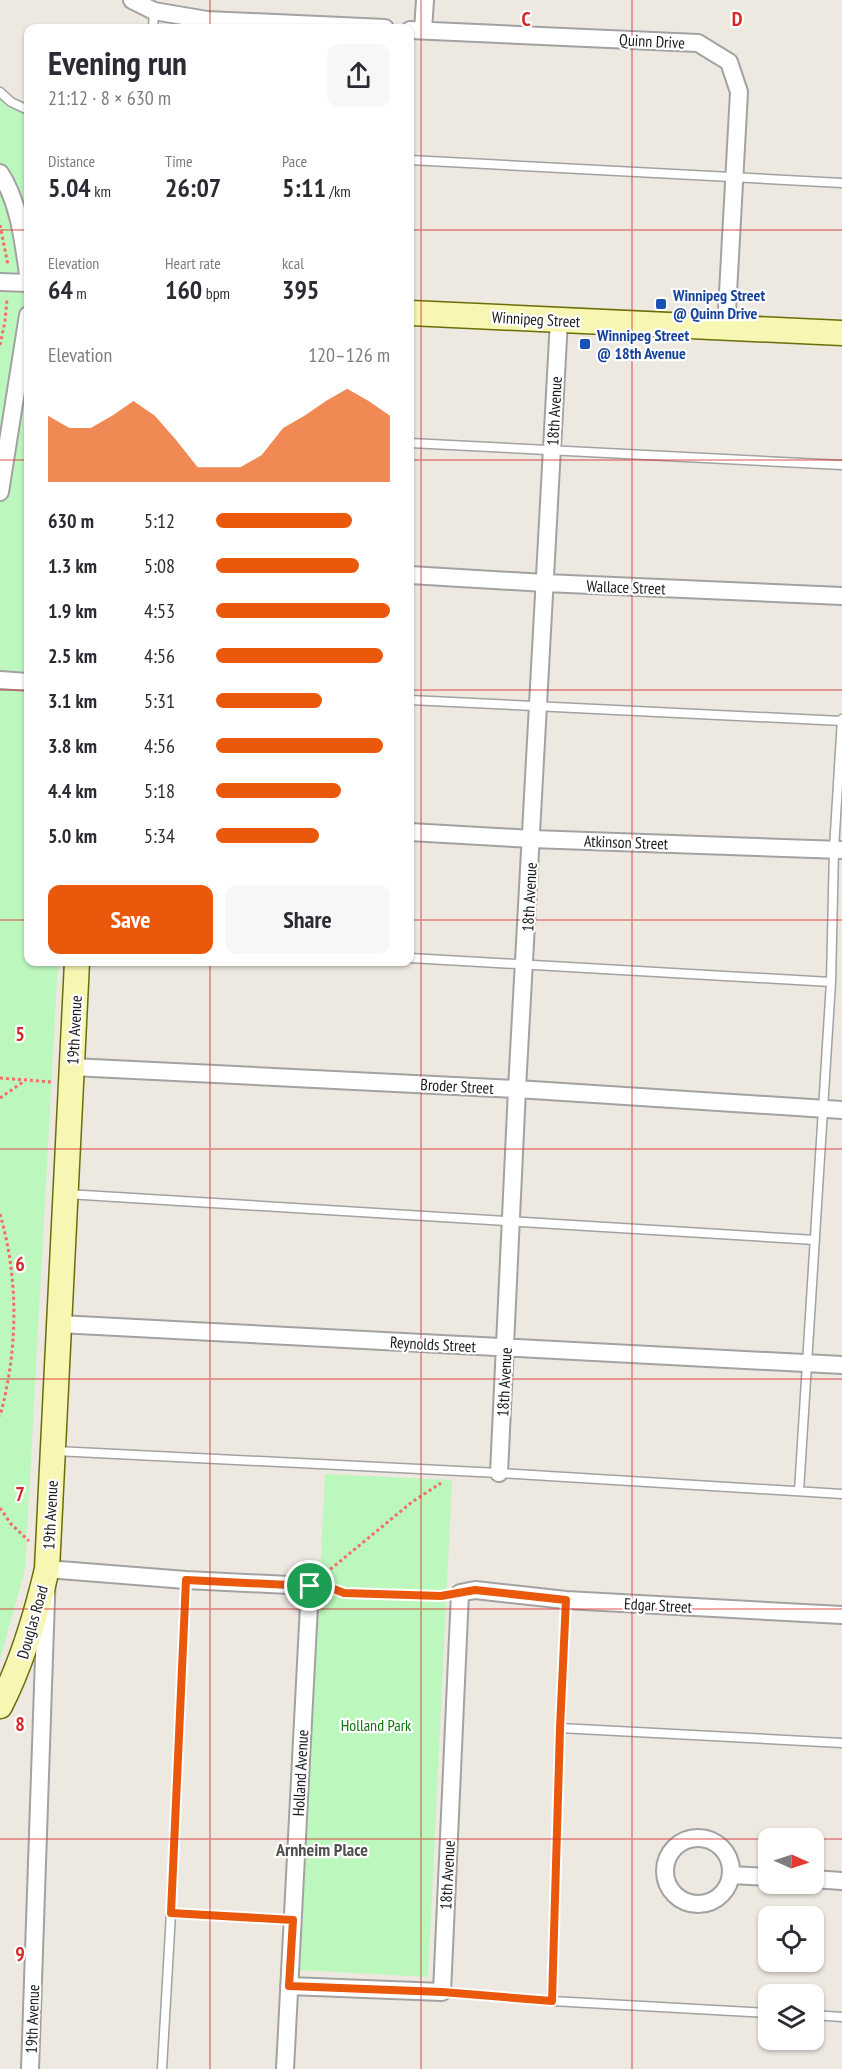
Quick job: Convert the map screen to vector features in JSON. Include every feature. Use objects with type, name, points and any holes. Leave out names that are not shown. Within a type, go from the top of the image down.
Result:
[{"type":"street","points":[[132,0],[154,11],[207,20],[296,24]]},
{"type":"street","points":[[416,30],[425,0]]},
{"type":"street","name":"Quinn Drive","points":[[416,30],[698,43],[729,62],[739,92],[726,328]]},
{"type":"street","points":[[0,173],[6,183],[20,224],[24,249]]},
{"type":"street","points":[[0,282],[24,283]]},
{"type":"street","name":"Winnipeg Street","points":[[414,313],[842,333]]},
{"type":"street","name":"18th Avenue","points":[[499,1473],[517,1089],[559,320]]},
{"type":"street","points":[[0,492],[24,340]]},
{"type":"street","name":"Wallace Street","points":[[414,575],[842,596]]},
{"type":"street","points":[[0,680],[24,682]]},
{"type":"street","name":"Atkinson Street","points":[[414,832],[532,839],[838,850]]},
{"type":"street","name":"19th Avenue","points":[[30,2069],[48,1542],[77,966]]},
{"type":"street","name":"Broder Street","points":[[71,1075],[517,1089],[842,1110]]},
{"type":"street","name":"Reynolds Street","points":[[59,1324],[842,1365]]},
{"type":"street","points":[[47,1569],[186,1580],[310,1586]]},
{"type":"street","name":"Douglas Road","points":[[0,1706],[19,1666],[47,1569]]},
{"type":"street","name":"Holland Avenue","points":[[285,2069],[310,1586]]},
{"type":"street","name":"18th Avenue","points":[[442,1992],[468,1592]]},
{"type":"street","name":"Edgar Street","points":[[468,1592],[566,1600],[842,1615]]},
{"type":"street","points":[[700,1837],[711,1840],[721,1847],[728,1856],[731,1875],[728,1886],[721,1895],[711,1902],[700,1905],[688,1903],[675,1896],[664,1875],[669,1853],[678,1844],[700,1837]]},
{"type":"street","points":[[731,1875],[758,1876]]},
{"type":"street","points":[[824,1880],[842,1881]]},
{"type":"street","points":[[289,1986],[442,1992]]},
{"type":"lane","points":[[153,24],[154,11]]},
{"type":"lane","points":[[0,92],[11,102],[24,108]]},
{"type":"lane","points":[[414,160],[842,183]]},
{"type":"lane","points":[[414,443],[842,465]]},
{"type":"lane","points":[[414,700],[842,720],[838,850],[824,1109],[799,1491]]},
{"type":"lane","points":[[414,958],[831,982]]},
{"type":"lane","points":[[66,1194],[815,1240]]},
{"type":"lane","points":[[53,1451],[499,1473],[842,1494]]},
{"type":"lane","points":[[162,2069],[186,1580]]},
{"type":"lane","points":[[552,2001],[566,1600]]},
{"type":"lane","points":[[560,1728],[842,1743]]},
{"type":"lane","points":[[171,1913],[293,1920]]},
{"type":"lane","points":[[442,1992],[552,2001],[758,2012]]},
{"type":"lane","points":[[824,2016],[842,2017]]},
{"type":"path","points":[[0,1078],[24,1081],[71,1075]]},
{"type":"path","points":[[0,1098],[24,1081]]},
{"type":"path","points":[[0,1214],[10,1262],[14,1303],[14,1347],[9,1384],[0,1416]]},
{"type":"path","points":[[310,1586],[412,1502],[462,1472]]},
{"type":"path","points":[[0,1509],[11,1524],[30,1542],[48,1542]]},
{"type":"path","points":[[310,1586],[329,1587],[344,1593],[441,1596],[468,1592]]},
{"type":"green space","points":[[0,91],[24,107],[24,966],[58,966],[25,1569],[0,1660]]},
{"type":"green space","name":"Holland Park","points":[[325,1474],[452,1480],[428,1977],[300,1970]]},
{"type":"place","name":"Winnipeg Street @ Quinn Drive","points":[[661,304]]},
{"type":"place","name":"Winnipeg Street @ 18th Avenue","points":[[585,344]]},
{"type":"district","name":"Arnheim Place","points":[[322,1849]]},
{"type":"route","points":[[186,1580],[310,1586],[329,1587],[344,1593],[441,1596],[475,1590],[566,1600],[552,2001],[442,1992],[289,1986],[293,1920],[171,1913],[186,1580]]}]
